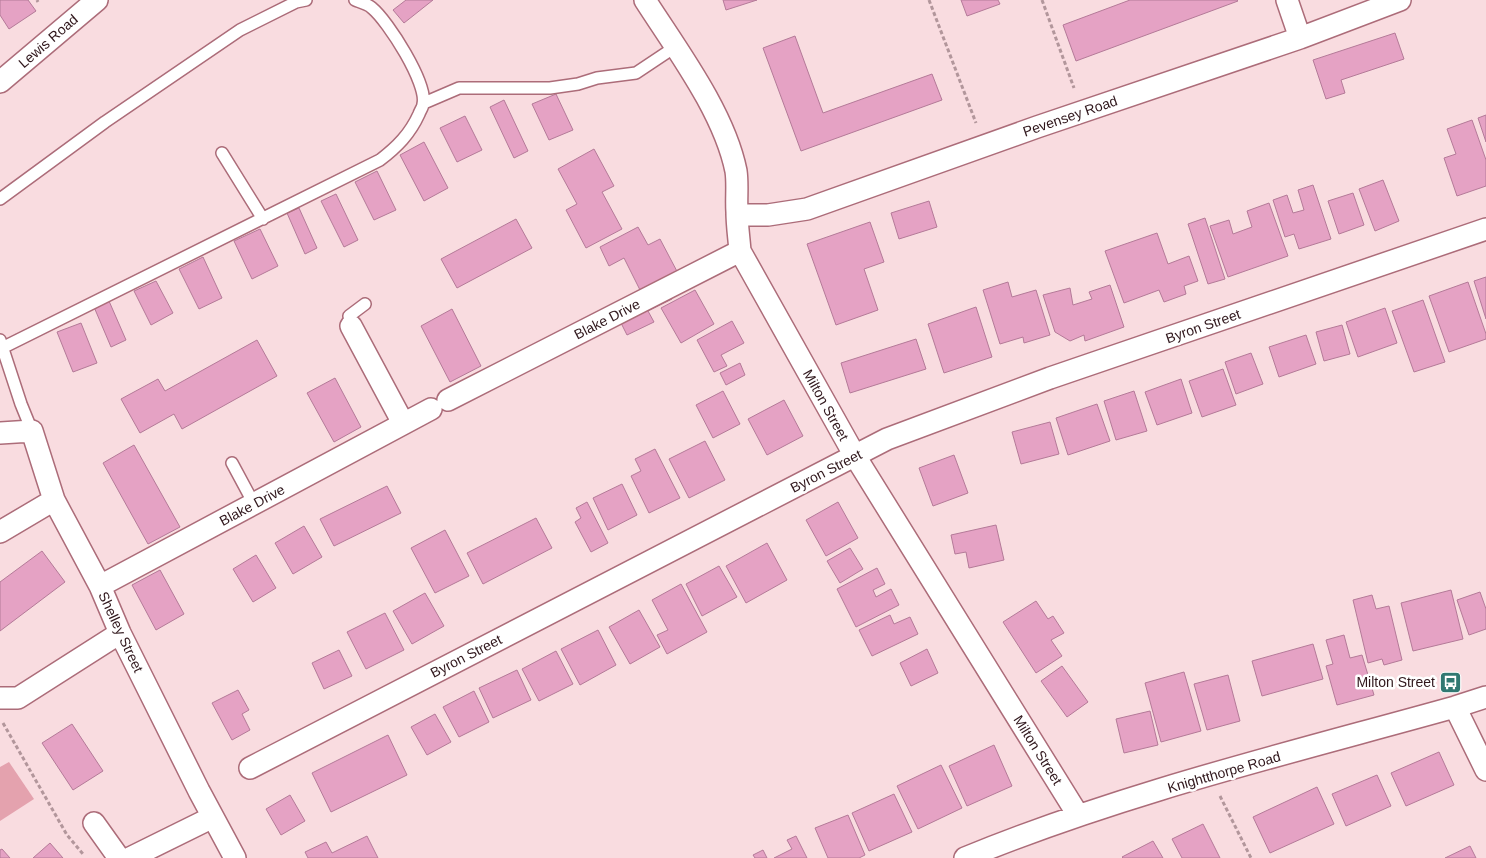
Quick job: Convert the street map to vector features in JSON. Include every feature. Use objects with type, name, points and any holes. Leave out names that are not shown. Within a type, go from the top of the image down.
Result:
[{"type":"street","name":"Lewis Road","points":[[0,82],[97,0]]},
{"type":"street","name":"Milton Street","points":[[644,0],[710,104],[726,136],[736,172],[740,250],[855,456],[1078,815]]},
{"type":"street","points":[[1287,0],[1300,38]]},
{"type":"street","name":"Pevensey Road","points":[[737,215],[768,215],[807,209],[985,145],[1300,38],[1400,0]]},
{"type":"street","name":"Byron Street","points":[[250,768],[887,439],[1050,378],[1486,229]]},
{"type":"street","name":"Blake Drive","points":[[100,586],[403,423],[740,250]]},
{"type":"street","points":[[351,326],[403,423]]},
{"type":"street","points":[[0,433],[32,431]]},
{"type":"street","name":"Shelley Street","points":[[32,431],[54,500],[100,586],[120,633],[235,858]]},
{"type":"street","points":[[0,532],[54,500]]},
{"type":"street","points":[[0,698],[18,698],[120,633]]},
{"type":"street","name":"Knightthorpe Road","points":[[965,858],[1078,815],[1486,697]]},
{"type":"street","points":[[1455,707],[1486,770]]},
{"type":"street","points":[[130,858],[213,817]]},
{"type":"street","points":[[94,823],[119,858]]},
{"type":"lane","points":[[0,199],[105,122],[240,30],[296,2],[306,0]]},
{"type":"lane","points":[[32,431],[21,404],[2,344],[263,219],[380,160],[399,145],[412,128],[424,103],[421,87],[411,61],[372,7],[355,0]]},
{"type":"lane","points":[[424,103],[459,88],[550,88],[597,78],[636,73],[675,47]]},
{"type":"lane","points":[[222,153],[263,219]]},
{"type":"lane","points":[[351,326],[349,316],[365,304]]},
{"type":"lane","points":[[232,462],[254,504]]},
{"type":"path","points":[[929,0],[985,145]]},
{"type":"path","points":[[1042,0],[1083,112]]},
{"type":"path","points":[[0,716],[67,835],[87,858]]},
{"type":"path","points":[[1211,776],[1251,858]]},
{"type":"shaded area","points":[[9,762],[34,799],[0,821],[0,767]]},
{"type":"building","points":[[0,0],[28,0],[36,11],[9,29],[0,15]]},
{"type":"building","points":[[406,0],[433,0],[404,23],[393,10]]},
{"type":"building","points":[[723,0],[757,0],[726,10]]},
{"type":"building","points":[[961,0],[998,0],[1000,4],[967,16]]},
{"type":"building","points":[[1130,0],[1238,1],[1076,61],[1063,25]]},
{"type":"building","points":[[1395,33],[1404,59],[1341,80],[1345,93],[1326,99],[1313,60]]},
{"type":"building","points":[[795,36],[823,113],[932,74],[942,100],[801,151],[763,48]]},
{"type":"building","points":[[556,94],[573,130],[549,140],[532,104]]},
{"type":"building","points":[[504,100],[528,151],[514,158],[490,107]]},
{"type":"building","points":[[1486,115],[1486,142],[1478,118]]},
{"type":"building","points":[[465,116],[482,150],[457,162],[440,128]]},
{"type":"building","points":[[1472,120],[1486,160],[1486,186],[1457,196],[1444,158],[1456,154],[1447,129]]},
{"type":"building","points":[[424,142],[448,188],[424,201],[400,155]]},
{"type":"building","points":[[594,149],[614,186],[602,192],[622,229],[586,248],[566,210],[577,204],[558,169]]},
{"type":"building","points":[[377,171],[396,210],[374,220],[355,182]]},
{"type":"building","points":[[1383,180],[1399,221],[1375,231],[1359,189]]},
{"type":"building","points":[[1313,185],[1331,239],[1299,249],[1294,234],[1285,237],[1273,200],[1287,195],[1293,213],[1304,210],[1298,190]]},
{"type":"building","points":[[1353,193],[1364,225],[1339,234],[1328,201]]},
{"type":"building","points":[[336,194],[358,240],[344,247],[321,201]]},
{"type":"building","points":[[929,201],[937,227],[899,239],[891,213]]},
{"type":"building","points":[[1269,203],[1288,256],[1228,277],[1210,226],[1229,220],[1233,234],[1252,227],[1247,211]]},
{"type":"building","points":[[299,208],[317,248],[305,254],[287,213]]},
{"type":"building","points":[[1205,218],[1225,279],[1208,284],[1188,224]]},
{"type":"building","points":[[516,219],[532,248],[457,288],[441,259]]},
{"type":"building","points":[[870,222],[884,262],[864,269],[878,310],[836,325],[807,244]]},
{"type":"building","points":[[638,227],[648,245],[660,239],[680,277],[643,296],[624,258],[609,266],[600,247]]},
{"type":"building","points":[[260,229],[278,266],[252,279],[234,241]]},
{"type":"building","points":[[1157,233],[1168,264],[1189,256],[1198,281],[1184,286],[1186,294],[1164,302],[1159,290],[1124,303],[1105,251]]},
{"type":"building","points":[[203,257],[222,298],[199,309],[179,269]]},
{"type":"building","points":[[1486,277],[1486,319],[1474,281]]},
{"type":"building","points":[[156,281],[173,313],[151,325],[134,291]]},
{"type":"building","points":[[1008,282],[1012,297],[1036,290],[1050,335],[1024,343],[1023,337],[1000,344],[983,290]]},
{"type":"building","points":[[1468,282],[1486,334],[1486,339],[1449,352],[1429,296]]},
{"type":"building","points":[[1110,285],[1124,327],[1085,341],[1084,335],[1070,341],[1055,332],[1043,295],[1070,288],[1073,305],[1092,299],[1089,292]]},
{"type":"building","points":[[695,290],[714,324],[681,343],[661,308]]},
{"type":"building","points":[[668,292],[672,299],[648,311],[654,322],[627,335],[618,317]]},
{"type":"building","points":[[1423,300],[1445,362],[1414,372],[1392,311]]},
{"type":"building","points":[[109,301],[126,340],[111,347],[94,307]]},
{"type":"building","points":[[976,307],[992,357],[944,373],[928,324]]},
{"type":"building","points":[[1385,308],[1397,343],[1358,357],[1346,322]]},
{"type":"building","points":[[452,309],[481,366],[450,382],[421,326]]},
{"type":"building","points":[[732,321],[744,343],[721,355],[727,366],[714,372],[697,340]]},
{"type":"building","points":[[81,323],[97,363],[73,372],[57,332]]},
{"type":"building","points":[[1342,325],[1350,354],[1324,361],[1316,332]]},
{"type":"building","points":[[1306,335],[1316,364],[1279,377],[1269,347]]},
{"type":"building","points":[[916,339],[926,369],[850,393],[841,363]]},
{"type":"building","points":[[257,340],[277,376],[182,429],[174,414],[140,433],[121,399],[158,379],[165,391]]},
{"type":"building","points":[[1251,353],[1263,384],[1236,394],[1225,362]]},
{"type":"building","points":[[740,363],[745,375],[726,385],[720,373]]},
{"type":"building","points":[[1223,369],[1236,405],[1202,417],[1189,381]]},
{"type":"building","points":[[335,378],[361,427],[334,442],[307,393]]},
{"type":"building","points":[[1181,379],[1192,413],[1157,425],[1145,392]]},
{"type":"building","points":[[723,391],[740,424],[713,438],[696,405]]},
{"type":"building","points":[[1134,391],[1147,431],[1116,440],[1104,401]]},
{"type":"building","points":[[784,400],[803,436],[767,455],[748,419]]},
{"type":"building","points":[[1097,404],[1110,441],[1068,455],[1056,418]]},
{"type":"building","points":[[1050,422],[1059,454],[1021,464],[1012,432]]},
{"type":"building","points":[[705,441],[725,480],[689,498],[669,459]]},
{"type":"building","points":[[134,445],[180,527],[148,544],[103,463]]},
{"type":"building","points":[[655,449],[680,498],[649,513],[631,476],[641,471],[635,459]]},
{"type":"building","points":[[954,455],[968,493],[933,506],[919,468]]},
{"type":"building","points":[[622,484],[637,515],[608,530],[593,498]]},
{"type":"building","points":[[387,486],[401,513],[334,546],[320,519]]},
{"type":"building","points":[[587,502],[608,543],[591,552],[575,522],[581,518],[576,508]]},
{"type":"building","points":[[838,502],[858,538],[826,556],[806,520]]},
{"type":"building","points":[[536,518],[552,548],[483,584],[467,553]]},
{"type":"building","points":[[996,525],[1004,560],[969,568],[966,552],[955,554],[951,535]]},
{"type":"building","points":[[304,526],[322,557],[293,574],[275,543]]},
{"type":"building","points":[[445,530],[469,576],[435,593],[411,548]]},
{"type":"building","points":[[767,543],[787,580],[746,603],[726,566]]},
{"type":"building","points":[[850,548],[863,569],[840,583],[827,561]]},
{"type":"building","points":[[42,551],[65,582],[0,631],[0,582]]},
{"type":"building","points":[[256,555],[276,588],[253,602],[233,569]]},
{"type":"building","points":[[719,566],[737,597],[702,616],[686,584]]},
{"type":"building","points":[[877,568],[885,584],[873,590],[876,597],[891,589],[899,605],[856,627],[837,589]]},
{"type":"building","points":[[160,570],[184,614],[156,630],[132,585]]},
{"type":"building","points":[[681,584],[707,632],[667,654],[657,635],[668,630],[652,600]]},
{"type":"building","points":[[1451,590],[1463,639],[1413,651],[1401,603]]},
{"type":"building","points":[[1480,592],[1486,609],[1486,629],[1469,635],[1457,600]]},
{"type":"building","points":[[425,593],[444,626],[412,644],[393,611]]},
{"type":"building","points":[[1372,595],[1376,609],[1389,606],[1402,660],[1384,665],[1382,659],[1368,663],[1353,600]]},
{"type":"building","points":[[1036,601],[1048,619],[1053,616],[1064,633],[1051,640],[1062,656],[1036,673],[1003,622]]},
{"type":"building","points":[[639,610],[660,647],[630,664],[609,627]]},
{"type":"building","points":[[385,613],[404,650],[366,669],[347,632]]},
{"type":"building","points":[[890,615],[894,624],[910,617],[918,634],[872,656],[859,630]]},
{"type":"building","points":[[598,630],[616,665],[580,685],[561,649]]},
{"type":"building","points":[[1344,635],[1350,658],[1362,655],[1374,695],[1337,705],[1326,666],[1333,664],[1326,640]]},
{"type":"building","points":[[1313,644],[1323,679],[1262,696],[1252,661]]},
{"type":"building","points":[[927,649],[938,673],[911,686],[900,663]]},
{"type":"building","points":[[339,650],[352,676],[324,689],[312,663]]},
{"type":"building","points":[[556,651],[573,684],[539,701],[522,669]]},
{"type":"building","points":[[1062,666],[1088,702],[1067,717],[1041,681]]},
{"type":"building","points":[[517,670],[531,700],[493,718],[479,688]]},
{"type":"building","points":[[1184,672],[1201,731],[1161,742],[1145,683]]},
{"type":"building","points":[[1228,675],[1240,721],[1207,730],[1194,684]]},
{"type":"building","points":[[238,690],[249,710],[242,714],[250,730],[232,740],[212,703]]},
{"type":"building","points":[[474,691],[489,722],[459,737],[443,707]]},
{"type":"building","points":[[1150,711],[1158,745],[1124,753],[1116,719]]},
{"type":"building","points":[[435,714],[451,742],[427,755],[411,727]]},
{"type":"building","points":[[72,724],[103,771],[73,790],[42,743]]},
{"type":"building","points":[[388,735],[407,775],[331,812],[312,773]]},
{"type":"building","points":[[994,745],[1012,786],[967,806],[949,766]]},
{"type":"building","points":[[1439,752],[1454,785],[1406,806],[1391,773]]},
{"type":"building","points":[[941,765],[962,808],[918,829],[897,786]]},
{"type":"building","points":[[1377,775],[1391,806],[1346,826],[1332,794]]},
{"type":"building","points":[[1317,787],[1334,824],[1270,853],[1253,817]]},
{"type":"building","points":[[894,794],[912,832],[869,851],[852,813]]},
{"type":"building","points":[[290,795],[305,821],[281,835],[266,809]]},
{"type":"building","points":[[848,815],[865,855],[859,858],[828,858],[815,828]]},
{"type":"building","points":[[1203,824],[1220,858],[1182,858],[1172,839]]},
{"type":"building","points":[[367,836],[378,858],[308,858],[305,852],[326,842],[332,853]]},
{"type":"building","points":[[796,836],[807,858],[774,858],[792,849],[787,840]]},
{"type":"building","points":[[1153,841],[1163,858],[1122,857]]},
{"type":"building","points":[[50,843],[63,858],[33,858]]},
{"type":"building","points":[[1470,846],[1476,858],[1445,858]]},
{"type":"building","points":[[2,849],[10,858],[0,858],[0,850]]},
{"type":"building","points":[[763,850],[767,858],[755,858],[753,855]]},
{"type":"place","name":"Milton Street","points":[[1451,682]]}]
